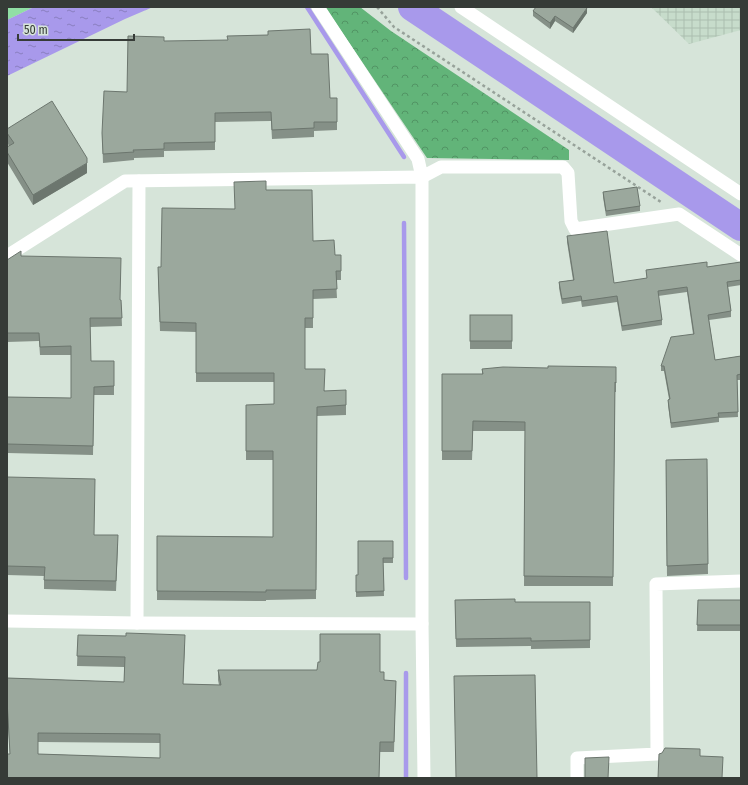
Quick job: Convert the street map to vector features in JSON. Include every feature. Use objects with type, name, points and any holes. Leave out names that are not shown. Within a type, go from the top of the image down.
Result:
[{"type":"street","points":[[318,7],[418,159],[422,177],[422,624],[424,778]]},
{"type":"street","points":[[461,7],[741,194]]},
{"type":"street","points":[[7,256],[125,181],[422,177],[441,168],[563,167],[568,174],[571,221],[576,230],[679,214],[741,255]]},
{"type":"street","points":[[137,623],[140,181]]},
{"type":"street","points":[[577,778],[577,758],[657,754],[656,584],[741,581]]},
{"type":"street","points":[[7,620],[137,623],[422,624]]},
{"type":"path","points":[[377,7],[394,27],[679,214]]},
{"type":"shaded area","points":[[651,7],[741,7],[741,30],[689,44]]},
{"type":"green space","points":[[7,7],[34,7],[7,20]]},
{"type":"green space","points":[[325,7],[360,7],[391,31],[569,150],[569,160],[427,158]]},
{"type":"water","points":[[34,7],[153,7],[7,76],[7,20]]},
{"type":"building","points":[[536,7],[587,8],[573,28],[555,16],[550,23],[533,11]]},
{"type":"building","points":[[310,29],[311,54],[328,54],[330,98],[337,98],[337,122],[314,122],[314,128],[272,130],[271,112],[215,113],[215,142],[164,143],[164,149],[133,150],[134,152],[103,154],[102,133],[104,91],[127,92],[128,36],[164,37],[164,41],[228,40],[227,36],[268,35],[268,31]]},
{"type":"building","points":[[52,101],[87,158],[87,163],[33,195],[7,152],[7,147],[14,143],[7,133],[7,129]]},
{"type":"building","points":[[266,181],[266,190],[312,190],[313,241],[334,240],[335,255],[341,255],[341,271],[336,271],[337,289],[313,290],[313,318],[305,318],[305,369],[325,369],[324,391],[346,390],[346,405],[317,407],[316,590],[266,590],[266,592],[157,591],[157,536],[273,537],[273,451],[246,451],[246,405],[274,404],[274,373],[196,373],[196,323],[160,322],[158,267],[161,267],[162,208],[235,209],[234,182]]},
{"type":"building","points":[[637,187],[640,206],[606,211],[603,192]]},
{"type":"building","points":[[607,231],[614,283],[647,278],[646,270],[707,262],[707,267],[741,262],[741,280],[727,282],[731,311],[708,315],[715,360],[741,356],[741,374],[737,375],[738,412],[718,413],[719,417],[671,423],[668,400],[670,399],[664,366],[661,366],[671,337],[694,334],[687,287],[658,291],[662,320],[622,326],[617,296],[582,301],[581,296],[562,299],[559,282],[574,280],[567,236]]},
{"type":"building","points":[[21,251],[21,256],[121,258],[120,300],[122,318],[90,318],[91,361],[114,361],[114,386],[94,387],[93,446],[7,444],[7,397],[71,398],[71,346],[40,347],[39,333],[7,333],[7,260]]},
{"type":"building","points":[[470,315],[512,315],[512,341],[470,341]]},
{"type":"building","points":[[548,366],[616,367],[613,577],[524,576],[525,422],[473,421],[472,451],[442,451],[442,374],[483,374],[482,369],[503,367],[548,368]]},
{"type":"building","points":[[707,459],[708,564],[667,566],[666,460]]},
{"type":"building","points":[[7,477],[95,479],[94,535],[118,535],[116,581],[44,580],[45,567],[7,566]]},
{"type":"building","points":[[358,541],[393,541],[393,558],[383,558],[384,591],[356,592],[356,575],[358,575]]},
{"type":"building","points":[[515,599],[515,602],[590,602],[590,640],[531,641],[531,638],[456,639],[455,600]]},
{"type":"building","points":[[698,600],[741,600],[741,625],[697,625]]},
{"type":"building","points":[[126,633],[185,635],[183,684],[221,685],[218,670],[317,670],[318,662],[320,662],[320,634],[380,634],[380,672],[384,672],[384,680],[396,681],[394,742],[380,742],[379,778],[7,778],[7,754],[10,754],[7,678],[124,682],[125,657],[77,656],[78,635],[126,636]],"holes":[[[38,733],[160,734],[160,758],[38,754]]]},
{"type":"building","points":[[535,675],[537,778],[456,778],[454,676]]},
{"type":"building","points":[[665,748],[700,749],[700,756],[723,757],[722,778],[658,778],[659,754],[662,753]]},
{"type":"building","points":[[609,757],[608,778],[585,778],[585,758]]},
{"type":"waterway","points":[[307,7],[404,157]]},
{"type":"waterway","points":[[412,7],[741,227]]},
{"type":"waterway","points":[[404,223],[406,578]]},
{"type":"waterway","points":[[406,673],[406,778]]}]
